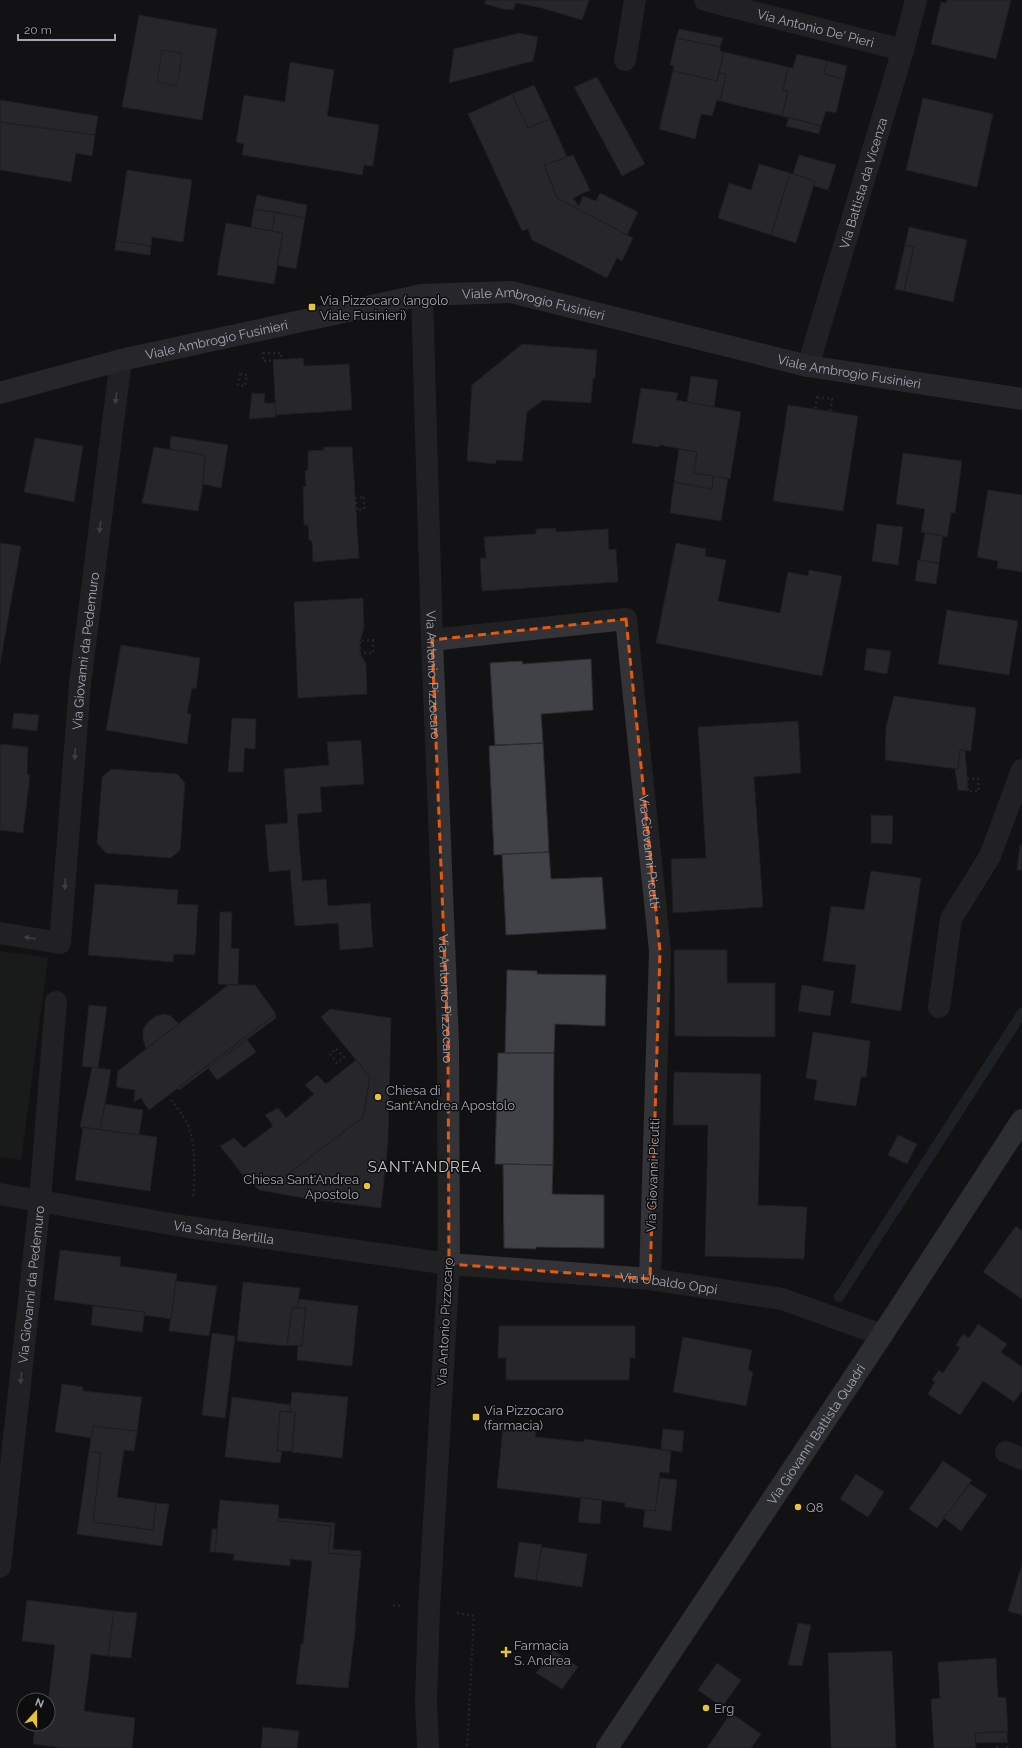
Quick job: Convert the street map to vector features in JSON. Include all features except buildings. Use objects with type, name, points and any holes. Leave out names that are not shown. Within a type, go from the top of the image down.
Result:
[{"type":"main road","name":"Via Giovanni Battista Quadri","points":[[607,1748],[882,1335],[1022,1120]]},
{"type":"street","points":[[625,60],[635,0]]},
{"type":"street","name":"Via Antonio De' Pieri","points":[[705,0],[903,50]]},
{"type":"street","name":"Via Battista da Vicenza","points":[[808,366],[903,50],[916,0]]},
{"type":"street","name":"Viale Ambrogio Fusinieri","points":[[0,393],[121,360],[422,294],[511,292],[808,366],[1022,399]]},
{"type":"street","name":"Via Antonio Pizzocaro","points":[[422,294],[432,640],[448,1043],[449,1264],[430,1600],[426,1702],[428,1748]]},
{"type":"street","name":"Via Giovanni da Pedemuro","points":[[0,933],[60,943],[80,684],[121,360]]},
{"type":"street","name":"Via Giovanni Picutti","points":[[432,640],[626,619],[660,951],[650,1279]]},
{"type":"street","points":[[939,1007],[951,919],[990,856],[1022,770]]},
{"type":"street","name":"Via Giovanni da Pedemuro","points":[[0,1567],[40,1200],[56,1002]]},
{"type":"street","name":"Via Santa Bertilla","points":[[0,1194],[188,1226],[449,1264]]},
{"type":"street","name":"Via Ubaldo Oppi","points":[[449,1264],[650,1279],[782,1299],[882,1335]]},
{"type":"street","name":"Via Antonio Pizzocaro","points":[[418,1748],[426,1702]]},
{"type":"path","points":[[240,374],[247,375],[245,386],[238,385],[240,374]]},
{"type":"path","points":[[817,397],[832,399],[830,412],[816,410],[817,397]]},
{"type":"path","points":[[364,497],[364,509],[356,510],[356,498],[364,497]]},
{"type":"path","points":[[360,640],[373,640],[373,653],[360,653],[360,640]]},
{"type":"path","points":[[967,779],[978,779],[979,791],[968,791],[967,779]]},
{"type":"path","points":[[336,1049],[344,1057],[337,1063],[330,1054],[336,1049]]},
{"type":"path","points":[[171,1100],[181,1113],[191,1134],[195,1181],[188,1226]]},
{"type":"path","points":[[997,1748],[996,1742],[1007,1742],[1008,1748]]},
{"type":"highlighted area","points":[[626,619],[660,951],[650,1279],[449,1264],[448,1043],[432,640]]},
{"type":"shaded area","points":[[0,951],[48,958],[21,1160],[0,1157]]},
{"type":"waterway","points":[[839,1297],[1022,1013]]},
{"type":"place","name":"Via Pizzocaro (angolo Viale Fusinieri)","points":[[312,307]]},
{"type":"place","name":"Chiesa di Sant'Andrea Apostolo","points":[[378,1097]]},
{"type":"place","name":"Chiesa Sant'Andrea Apostolo","points":[[367,1186]]},
{"type":"place","name":"Via Pizzocaro (farmacia)","points":[[476,1417]]},
{"type":"place","name":"Q8","points":[[798,1507]]},
{"type":"place","name":"Farmacia S. Andrea","points":[[506,1652]]},
{"type":"place","name":"Erg","points":[[706,1708]]},
{"type":"district","name":"SANT'ANDREA","points":[[425,1167]]}]
